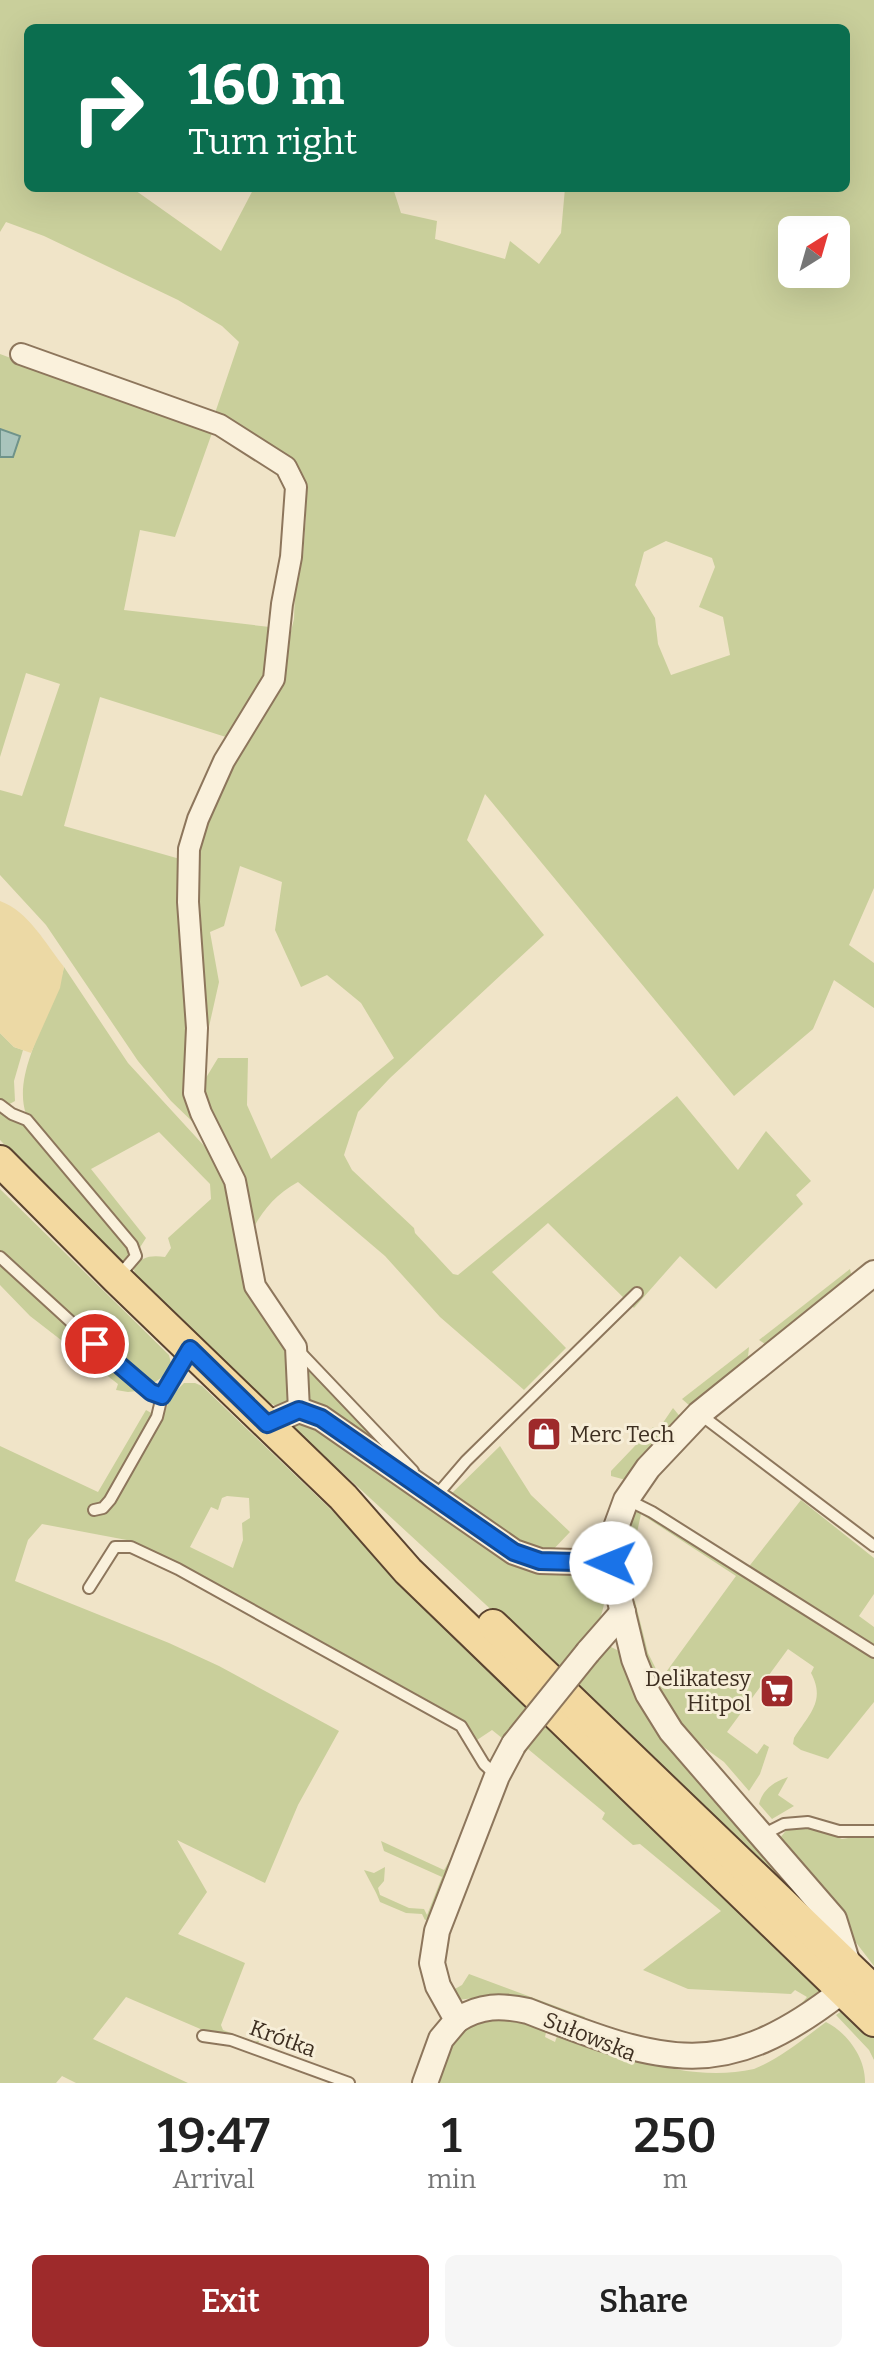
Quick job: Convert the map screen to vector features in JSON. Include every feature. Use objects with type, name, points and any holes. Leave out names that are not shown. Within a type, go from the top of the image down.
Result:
[{"type":"main road","points":[[0,1161],[117,1279],[343,1497],[443,1578],[845,1979],[874,2021]]},
{"type":"main road","points":[[845,1979],[874,1991]]},
{"type":"street","points":[[21,354],[220,425],[286,467],[296,487],[291,557],[282,604],[274,679],[224,761],[198,819],[189,849],[188,902],[197,1028],[194,1093],[235,1181],[255,1286],[296,1347],[299,1410]]},
{"type":"street","points":[[845,1979],[834,1919],[671,1731],[648,1694],[634,1659],[611,1563],[615,1530],[626,1500],[648,1468],[699,1414],[874,1273]]},
{"type":"street","points":[[267,1424],[299,1410],[321,1418],[514,1552],[540,1561],[611,1563]]},
{"type":"street","points":[[425,2083],[441,2039],[457,2020],[438,1986],[432,1963],[434,1946],[447,1902],[497,1776],[514,1744],[623,1612]]},
{"type":"street","name":"Sułowska","points":[[457,2020],[481,2008],[510,2007],[528,2011],[651,2061],[686,2070],[716,2072],[742,2066],[772,2052],[806,2028],[845,1979]]},
{"type":"lane","points":[[0,1105],[27,1120],[132,1245],[136,1256],[117,1279]]},
{"type":"lane","points":[[0,1257],[116,1363],[151,1392],[162,1396]]},
{"type":"lane","points":[[296,1347],[436,1497],[466,1461],[637,1293]]},
{"type":"lane","points":[[94,1510],[103,1508],[110,1500],[157,1417],[162,1396],[190,1349]]},
{"type":"lane","points":[[699,1414],[874,1546]]},
{"type":"lane","points":[[626,1500],[652,1512],[874,1652]]},
{"type":"lane","points":[[89,1588],[115,1547],[131,1547],[190,1576],[461,1726],[484,1764],[497,1776]]},
{"type":"lane","points":[[762,1835],[784,1824],[808,1822],[839,1831],[874,1831]]},
{"type":"lane","name":"Krótka","points":[[203,2036],[231,2040],[349,2083]]},
{"type":"green space","points":[[0,0],[874,0],[874,888],[849,945],[874,963],[874,1008],[834,980],[813,1029],[734,1096],[485,794],[467,840],[544,935],[390,1078],[358,1112],[344,1155],[352,1170],[414,1228],[415,1233],[453,1274],[458,1275],[677,1096],[738,1170],[766,1131],[811,1181],[796,1195],[803,1204],[716,1289],[680,1256],[634,1308],[548,1223],[492,1272],[566,1348],[524,1390],[440,1317],[385,1256],[298,1182],[270,1204],[251,1232],[204,1104],[201,1086],[218,1058],[248,1058],[247,1105],[271,1159],[394,1058],[361,1003],[327,975],[301,987],[275,930],[282,882],[240,866],[224,926],[210,932],[219,982],[202,1058],[192,857],[213,798],[281,672],[294,619],[295,589],[303,556],[306,515],[304,479],[283,456],[213,419],[239,342],[222,326],[178,300],[44,236],[6,222],[0,232]],"holes":[[[666,541],[712,558],[715,567],[699,607],[723,617],[730,655],[671,675],[658,644],[655,618],[635,585],[644,552]]]},
{"type":"green space","points":[[0,354],[212,433],[175,537],[140,530],[124,610],[270,627],[266,676],[229,738],[100,697],[64,826],[180,859],[200,1129],[171,1101],[138,1061],[46,925],[0,875],[0,790],[22,796],[60,684],[26,673],[0,757]]},
{"type":"green space","points":[[64,967],[128,1063],[218,1161],[290,1356],[289,1404],[282,1408],[266,1402],[135,1276],[134,1269],[143,1259],[165,1257],[171,1248],[168,1238],[211,1199],[210,1184],[159,1132],[91,1169],[146,1238],[139,1249],[26,1114],[24,1079]]},
{"type":"green space","points":[[0,1033],[14,1047],[23,1050],[14,1081],[15,1101],[6,1106],[0,1101]]},
{"type":"green space","points":[[0,1113],[24,1125],[128,1250],[129,1254],[122,1265],[0,1140]]},
{"type":"green space","points":[[0,1189],[169,1355],[171,1363],[165,1375],[151,1385],[77,1325],[0,1252]]},
{"type":"green space","points":[[0,1264],[137,1391],[116,1390],[118,1384],[30,1316],[0,1285]]},
{"type":"green space","points":[[850,1269],[852,1278],[765,1344],[759,1340]]},
{"type":"green space","points":[[749,1347],[748,1357],[694,1405],[690,1406],[682,1399]]},
{"type":"green space","points":[[308,1367],[402,1463],[309,1406],[301,1369]]},
{"type":"green space","points":[[184,1383],[202,1386],[535,1705],[509,1737],[502,1738],[492,1730],[477,1740],[465,1721],[180,1563],[132,1541],[42,1524],[28,1540],[15,1581],[219,1666],[339,1731],[298,1805],[265,1883],[177,1840],[207,1892],[178,1934],[245,1963],[221,2025],[223,2030],[255,2042],[260,2039],[257,2046],[205,2031],[126,1997],[93,2039],[188,2083],[76,2083],[62,2076],[56,2083],[0,2083],[0,1446],[98,1492],[146,1410],[162,1419],[171,1396]],"holes":[[[227,1496],[249,1498],[250,1518],[242,1523],[243,1540],[233,1568],[190,1547],[211,1507],[218,1510],[222,1498]]]},
{"type":"green space","points":[[673,1408],[682,1419],[626,1480],[611,1476],[611,1471],[653,1427],[658,1430]]},
{"type":"green space","points":[[299,1422],[315,1423],[508,1559],[593,1573],[602,1578],[605,1592],[600,1618],[587,1641],[561,1674],[295,1429]]},
{"type":"green space","points":[[500,1446],[531,1495],[570,1532],[548,1555],[510,1539],[452,1493]]},
{"type":"green space","points":[[801,1500],[874,1558],[874,1594],[859,1616],[874,1627],[874,1644],[865,1642],[747,1569]]},
{"type":"green space","points":[[634,1507],[874,1656],[874,1702],[828,1759],[793,1744],[814,1707],[817,1692],[811,1673],[814,1667],[788,1649],[727,1732],[757,1754],[764,1744],[769,1747],[760,1774],[749,1791],[724,1762],[691,1738],[653,1691],[627,1602],[635,1601],[648,1653],[661,1679],[736,1576],[641,1514],[631,1560],[633,1578],[626,1576],[624,1549]]},
{"type":"green space","points":[[609,1646],[619,1651],[821,1921],[575,1686]]},
{"type":"green space","points":[[548,1718],[825,1989],[791,2016],[807,1997],[795,1990],[791,1994],[688,1989],[643,1970],[721,1911],[640,1844],[633,1845],[602,1819],[605,1813],[528,1749],[525,1753],[522,1751]]},
{"type":"green space","points":[[788,1777],[778,1795],[794,1806],[772,1819],[759,1804],[770,1787]]},
{"type":"green space","points":[[788,1828],[822,1830],[842,1839],[874,1834],[874,1966],[788,1854],[780,1838]]},
{"type":"green space","points":[[381,1841],[444,1870],[457,1848],[432,1918],[425,1920],[422,1914],[406,1913],[380,1902],[364,1870],[374,1873],[385,1867],[384,1881],[378,1888],[380,1895],[409,1908],[424,1909],[427,1915],[442,1877],[384,1851]]},
{"type":"green space","points":[[469,1974],[585,2017],[582,2024],[508,1996],[458,2000],[453,1990],[462,1985]]},
{"type":"green space","points":[[843,2010],[874,2036],[874,2060],[869,2050],[836,2015]]},
{"type":"green space","points":[[501,2015],[547,2028],[545,2037],[555,2042],[561,2032],[631,2058],[705,2073],[754,2069],[764,2065],[826,2022],[842,2033],[854,2048],[865,2074],[865,2083],[433,2083],[445,2055],[463,2031]]},
{"type":"sand","points":[[0,901],[28,920],[64,967],[60,988],[31,1053],[14,1047],[0,1033]]},
{"type":"water","points":[[0,429],[20,436],[13,457],[0,457]]},
{"type":"place","name":"Merc Tech","points":[[544,1434]]},
{"type":"place","name":"Delikatesy Hitpol","points":[[777,1691]]},
{"type":"route","points":[[95,1344],[151,1392],[162,1396],[190,1349],[267,1424],[299,1410],[321,1418],[514,1552],[540,1561],[611,1563]]}]
